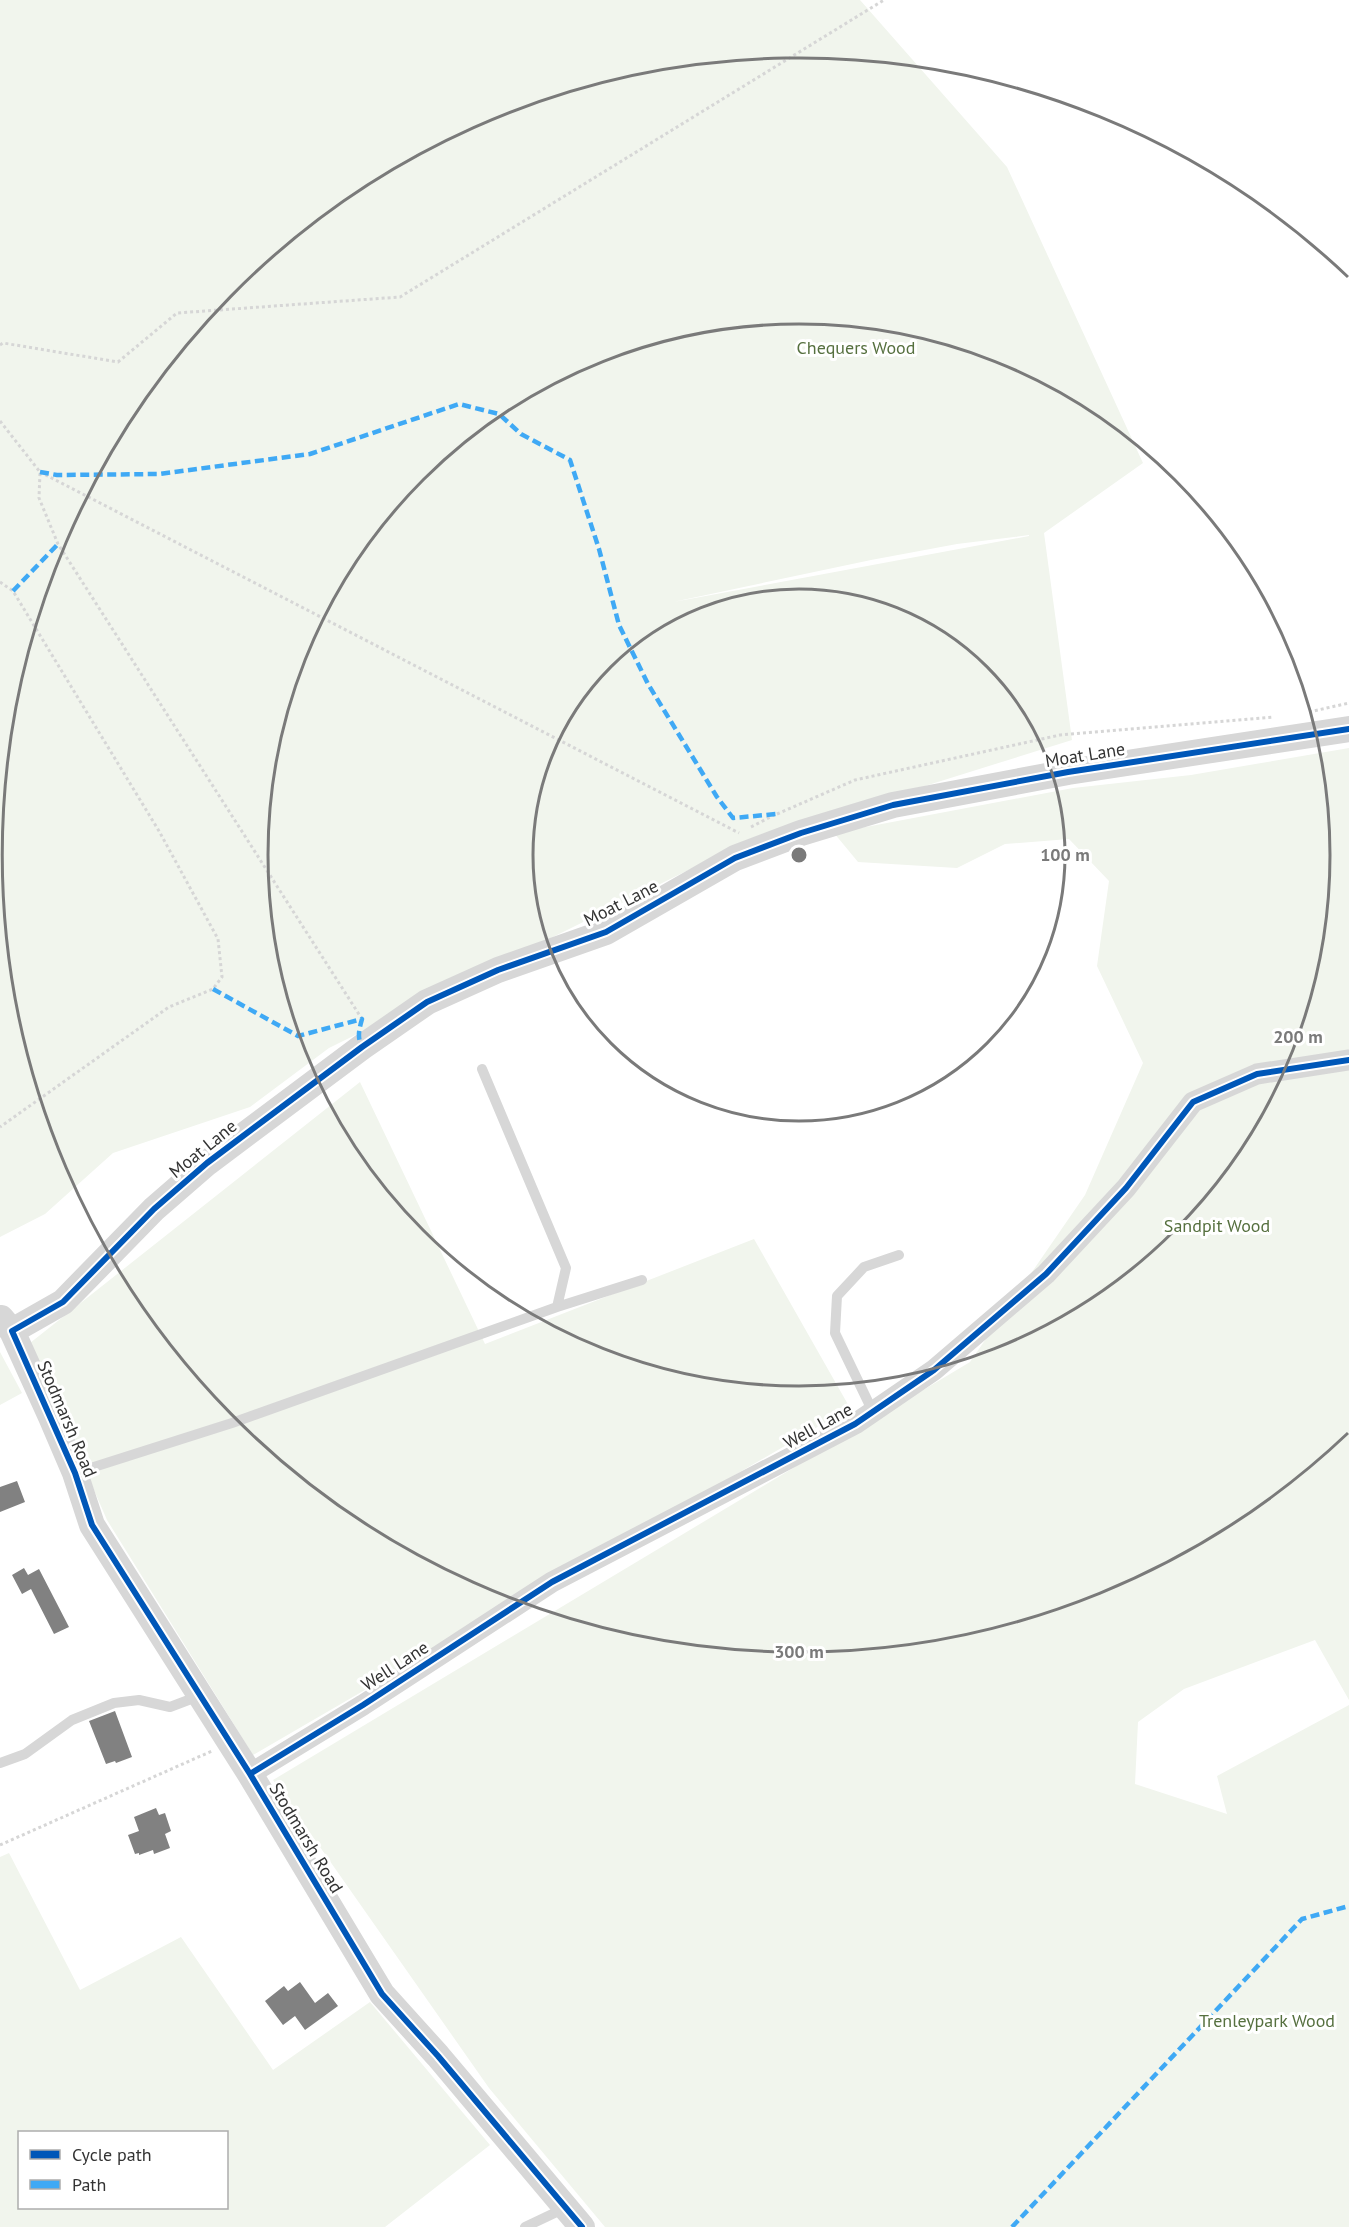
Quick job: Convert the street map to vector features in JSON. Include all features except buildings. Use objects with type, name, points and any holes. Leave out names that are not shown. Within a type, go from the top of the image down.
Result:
[{"type":"street","name":"Moat Lane","points":[[6,1324],[63,1302],[154,1209],[207,1163],[362,1047],[427,1002],[498,970],[606,932],[735,858],[801,833],[893,805],[1068,772],[1270,743],[1349,729]]},
{"type":"street","name":"Well Lane","points":[[250,1774],[363,1705],[552,1582],[855,1424],[934,1370],[1046,1274],[1126,1188],[1193,1102],[1257,1074],[1349,1060]]},
{"type":"street","name":"Stodmarsh Road","points":[[6,1324],[75,1473],[92,1525],[250,1774],[382,1994],[438,2056],[582,2227]]},
{"type":"lane","points":[[482,1069],[566,1268],[557,1307]]},
{"type":"lane","points":[[873,1412],[835,1333],[837,1296],[864,1267],[899,1255]]},
{"type":"lane","points":[[75,1473],[232,1424],[557,1307],[642,1280]]},
{"type":"lane","points":[[0,1763],[25,1754],[72,1720],[114,1703],[139,1700],[170,1707],[199,1696]]},
{"type":"lane","points":[[525,2227],[566,2207]]},
{"type":"path","points":[[0,345],[3,343],[118,362],[177,313],[400,297],[884,0]]},
{"type":"path","points":[[0,421],[40,472],[739,833]]},
{"type":"path","points":[[40,472],[39,498],[58,544],[362,1019],[371,1014]]},
{"type":"path","points":[[0,582],[13,591],[159,831],[218,939],[222,977],[213,989],[169,1006],[0,1127]]},
{"type":"path","points":[[1299,714],[1349,703]]},
{"type":"path","points":[[729,839],[776,814],[855,780],[1060,735],[1278,717]]},
{"type":"path","points":[[776,814],[792,838]]},
{"type":"path","points":[[0,1845],[229,1743]]},
{"type":"green space","name":"Chequers Wood","points":[[0,0],[860,0],[1007,167],[1143,463],[1044,533],[1072,740],[743,843],[329,1048],[250,1107],[113,1153],[45,1214],[0,1237]],"holes":[[[1029,536],[673,602],[957,544]]]},
{"type":"green space","points":[[1349,748],[1349,1700],[1315,1640],[1184,1689],[1138,1722],[1135,1784],[1227,1814],[1217,1776],[1349,1705],[1349,2227],[605,2227],[489,2088],[273,1780],[970,1362],[1085,1195],[1143,1063],[1097,966],[1109,881],[1069,839],[1005,844],[957,868],[858,862],[834,833],[1073,788],[1191,775]]},
{"type":"green space","points":[[360,1082],[485,1344],[754,1239],[850,1408],[253,1755],[107,1520],[30,1343]]},
{"type":"green space","points":[[0,1352],[22,1393],[0,1405]]},
{"type":"green space","points":[[9,1853],[80,1990],[181,1937],[273,2070],[370,2002],[490,2145],[385,2227],[0,2227],[0,1857]]},
{"type":"marked path","points":[[40,472],[57,475],[159,474],[310,454],[459,404],[499,414],[521,434],[570,460],[599,549],[619,625],[648,684],[717,797],[733,818],[776,814]]},
{"type":"marked path","points":[[13,591],[58,544]]},
{"type":"marked path","points":[[213,989],[298,1036],[362,1019],[359,1033],[362,1047]]},
{"type":"marked path","points":[[1012,2227],[1302,1919],[1349,1906]]},
{"type":"cycle path","points":[[582,2227],[438,2056],[382,1994],[250,1774],[92,1525],[75,1473],[12,1331],[63,1302],[154,1209],[207,1163],[362,1047],[427,1002],[498,970],[606,932],[735,858],[801,833],[893,805],[1068,772],[1349,729]]},
{"type":"cycle path","points":[[250,1774],[363,1705],[552,1582],[855,1424],[934,1370],[1046,1274],[1126,1188],[1193,1102],[1257,1074],[1349,1060]]},
{"type":"park label","name":"Sandpit Wood","points":[[1217,1226]]},
{"type":"park label","name":"Trenleypark Wood","points":[[1267,2021]]}]
